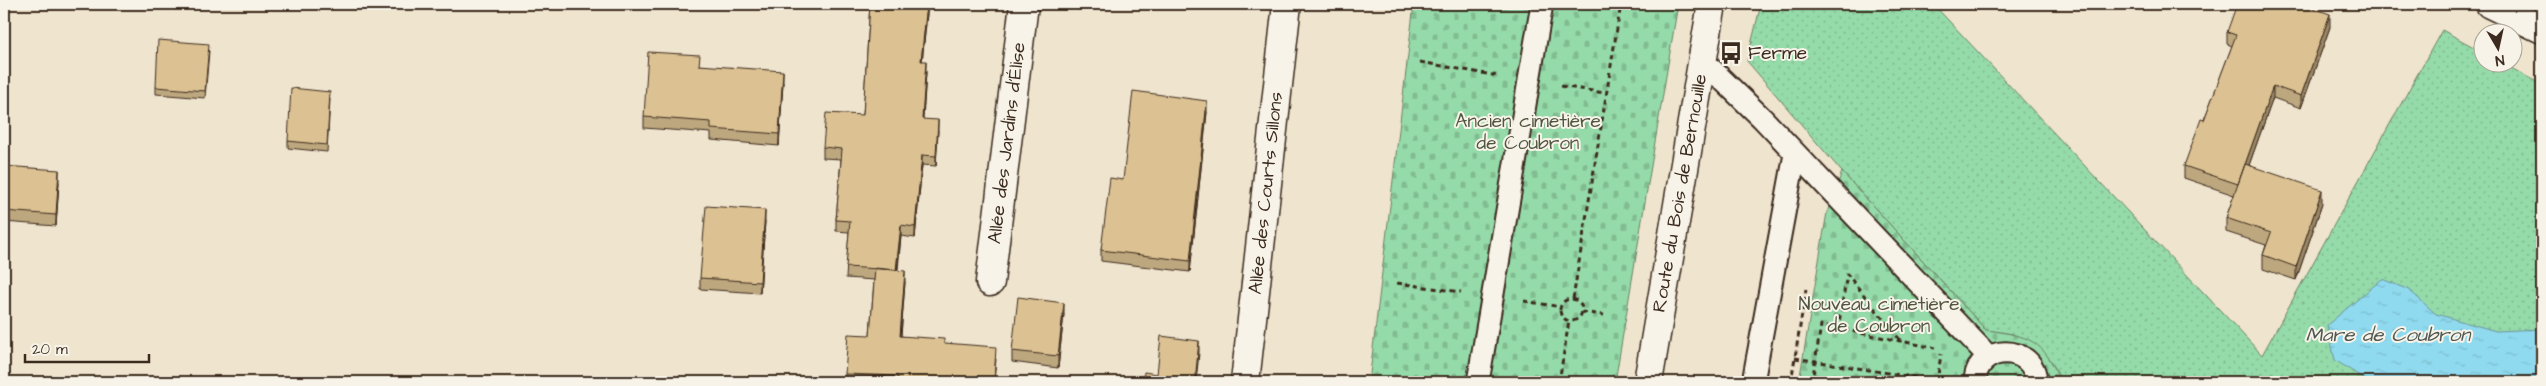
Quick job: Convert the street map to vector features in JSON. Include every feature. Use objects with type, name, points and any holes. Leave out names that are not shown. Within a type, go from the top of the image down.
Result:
[{"type":"street","name":"Allée des Jardins d'Élise","points":[[990,282],[1024,4]]},
{"type":"street","name":"Allée des Courts Sillons","points":[[1244,382],[1287,4]]},
{"type":"street","name":"Route du Bois de Bernouille","points":[[1648,382],[1712,4]]},
{"type":"street","points":[[2490,4],[2542,29]]},
{"type":"lane","points":[[1478,382],[1542,4]]},
{"type":"lane","points":[[1702,60],[1762,118],[1989,357]]},
{"type":"lane","points":[[1753,382],[1795,154]]},
{"type":"lane","points":[[1975,382],[1978,369],[1989,357],[2008,352],[2018,354],[2033,367],[2036,382]]},
{"type":"path","points":[[1573,299],[1620,4]]},
{"type":"path","points":[[1420,62],[1605,93]]},
{"type":"path","points":[[1838,329],[1847,274],[1901,342]]},
{"type":"path","points":[[1397,283],[1493,297]]},
{"type":"path","points":[[1573,299],[1578,301],[1582,312],[1580,318],[1569,320],[1562,316],[1561,307],[1563,302],[1573,299]]},
{"type":"path","points":[[1582,312],[1604,315]]},
{"type":"path","points":[[1559,382],[1569,320]]},
{"type":"path","points":[[1812,382],[1821,325],[1942,350],[1937,382]]},
{"type":"path","points":[[1795,358],[1945,382]]},
{"type":"green space","name":"Ancien cimetière de Coubron","points":[[1414,4],[1678,4],[1615,382],[1369,382]]},
{"type":"green space","points":[[1761,4],[1933,4],[2262,355],[2442,30],[2474,47],[2474,72],[2518,72],[2542,85],[2542,382],[2061,382],[2052,362],[2013,334],[1986,330],[1842,172],[1747,61]]},
{"type":"green space","name":"Nouveau cimetière de Coubron","points":[[1842,172],[1986,330],[2014,335],[2034,342],[2048,357],[2061,382],[1799,382],[1827,212]]},
{"type":"water","name":"Mare de Coubron","points":[[2382,279],[2409,290],[2436,314],[2496,331],[2542,329],[2542,382],[2369,382],[2335,360],[2327,325]]},
{"type":"building","points":[[870,4],[927,4],[921,61],[926,61],[922,119],[938,120],[936,156],[922,155],[915,227],[901,225],[896,270],[846,267],[850,221],[836,220],[842,149],[823,147],[826,113],[863,115]]},
{"type":"building","points":[[2237,4],[2301,4],[2330,14],[2301,96],[2273,86],[2238,184],[2184,166],[2201,119],[2204,120],[2236,35],[2227,32]]},
{"type":"building","points":[[158,40],[209,44],[205,91],[156,87]]},
{"type":"building","points":[[648,52],[700,55],[699,65],[783,71],[779,134],[711,129],[711,122],[644,117]]},
{"type":"building","points":[[291,88],[330,92],[327,145],[288,141]]},
{"type":"building","points":[[1133,91],[1207,101],[1190,261],[1101,250],[1110,178],[1123,180]]},
{"type":"building","points":[[2245,164],[2322,190],[2296,267],[2263,255],[2271,233],[2226,218]]},
{"type":"building","points":[[4,166],[59,170],[56,215],[4,211]]},
{"type":"building","points":[[706,206],[765,210],[760,282],[700,278]]},
{"type":"building","points":[[875,268],[905,271],[900,336],[944,339],[944,343],[996,347],[994,382],[897,382],[898,376],[845,374],[848,334],[870,335]]},
{"type":"building","points":[[1018,297],[1064,303],[1058,356],[1012,351]]},
{"type":"building","points":[[1161,336],[1199,341],[1195,382],[1143,382],[1144,372],[1157,374]]},
{"type":"place","name":"Ferme","points":[[1731,53]]}]
